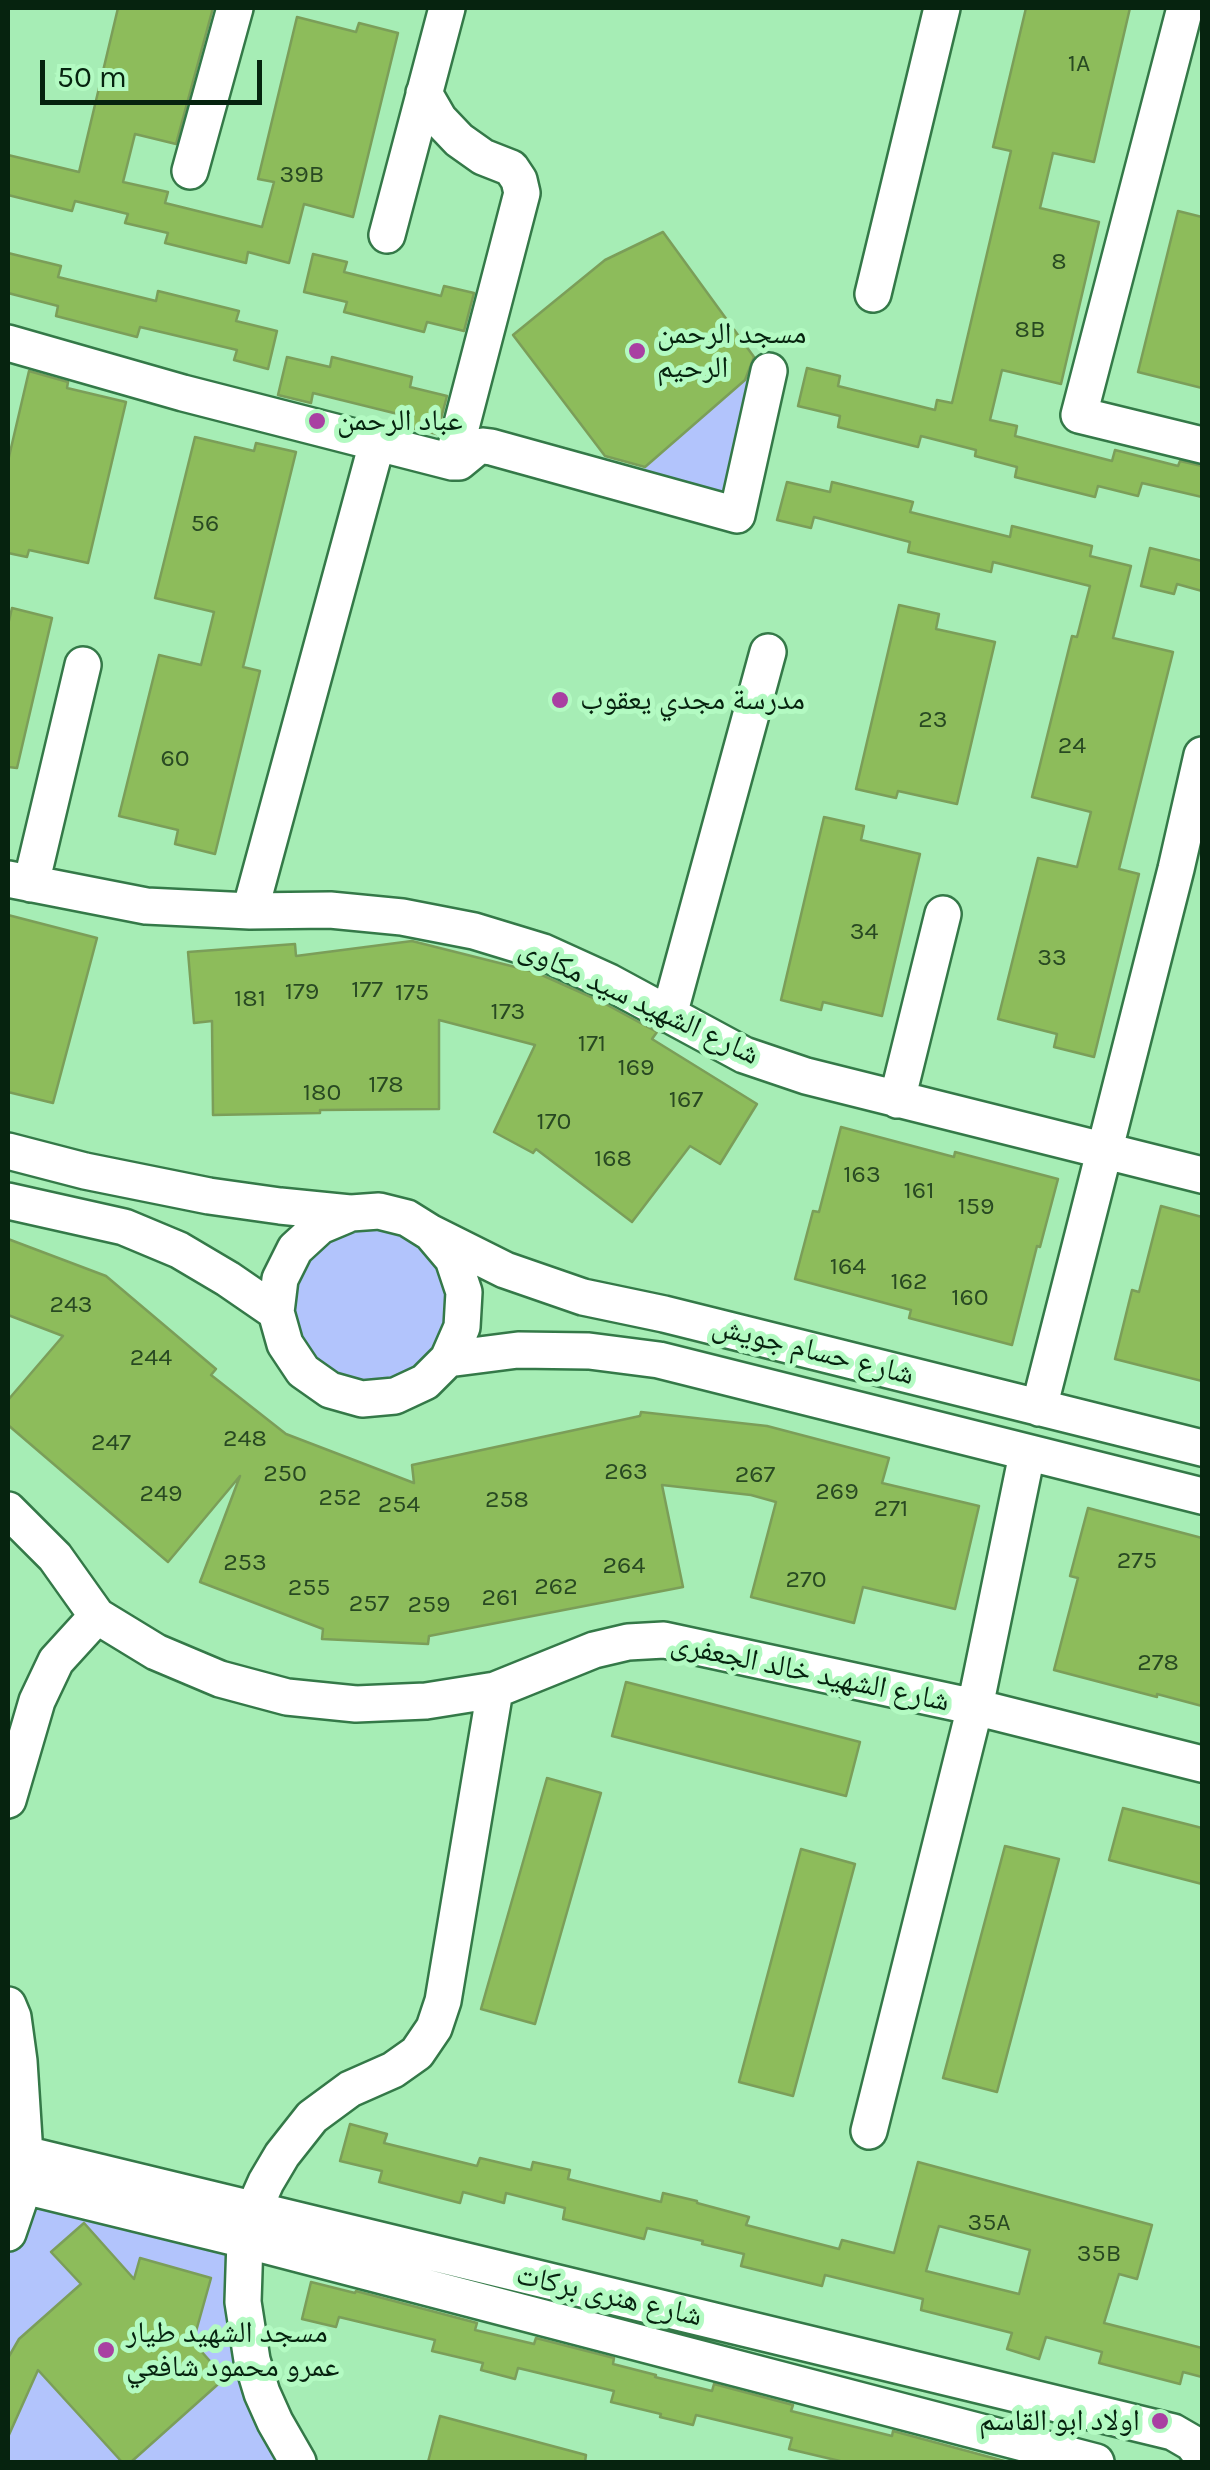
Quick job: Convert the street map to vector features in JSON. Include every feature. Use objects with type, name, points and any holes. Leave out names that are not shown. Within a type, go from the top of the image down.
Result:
[{"type":"street","points":[[190,171],[234,8]]},
{"type":"street","points":[[388,235],[447,8]]},
{"type":"street","points":[[872,294],[942,8]]},
{"type":"street","points":[[1185,8],[1080,415],[1202,445]]},
{"type":"street","points":[[424,93],[459,140],[484,157],[511,168],[522,193],[452,462]]},
{"type":"street","points":[[8,343],[452,462],[459,462],[476,448],[491,446],[737,515],[769,371]]},
{"type":"street","points":[[250,911],[377,442]]},
{"type":"street","points":[[669,1015],[768,652]]},
{"type":"street","points":[[19,882],[83,665]]},
{"type":"street","points":[[1039,1408],[1202,755]]},
{"type":"street","name":"شارع الشهيد سيد مكاوى","points":[[19,882],[146,906],[348,912],[474,930],[543,952],[609,982],[744,1055],[806,1076],[1202,1175]]},
{"type":"street","points":[[897,1100],[943,914]]},
{"type":"street","points":[[8,1151],[208,1196],[351,1213],[379,1212],[407,1218],[431,1233],[453,1260],[464,1292],[462,1327],[448,1358],[425,1382],[395,1396],[362,1399],[330,1390],[303,1371],[285,1344],[276,1312],[280,1279],[295,1248],[320,1226],[351,1213]]},
{"type":"street","points":[[8,1201],[124,1227],[195,1260],[276,1312]]},
{"type":"street","name":"شارع حسام جويش","points":[[431,1233],[505,1270],[583,1297],[1202,1448]]},
{"type":"street","name":"شارع حسام جويش","points":[[448,1358],[518,1350],[589,1350],[659,1360],[1202,1496]]},
{"type":"street","points":[[869,2131],[975,1707],[1027,1454]]},
{"type":"street","name":"شارع الشهيد خالد الجعفرى","points":[[8,1510],[55,1557],[96,1616],[156,1652],[220,1679],[287,1697],[356,1704],[426,1701],[495,1690],[594,1650],[628,1642],[664,1640],[975,1707],[1202,1764]]},
{"type":"street","points":[[8,1800],[37,1701],[56,1661],[96,1616]]},
{"type":"street","points":[[298,2462],[274,2422],[252,2360],[242,2302],[249,2226],[266,2182],[312,2117],[350,2089],[394,2070],[417,2052],[434,2028],[444,2000],[495,1690]]},
{"type":"street","points":[[8,2005],[19,2061],[16,2168],[8,2233]]},
{"type":"street","name":"شارع هنرى بركات","points":[[16,2168],[249,2226],[1172,2432],[1192,2443],[1202,2456]]},
{"type":"street","name":"شارع هنرى بركات","points":[[249,2226],[1096,2462]]},
{"type":"shaded area","points":[[761,367],[737,515],[626,484]]},
{"type":"shaded area","points":[[351,1213],[431,1233],[462,1327],[395,1396],[303,1371],[280,1279]]},
{"type":"shaded area","points":[[24,2186],[245,2240],[242,2271],[298,2462],[8,2462],[8,2233]]},
{"type":"building","points":[[118,8],[213,8],[176,144],[135,134],[123,182],[168,192],[165,203],[262,227],[274,182],[258,179],[297,17],[356,32],[359,23],[398,33],[353,217],[304,204],[289,263],[248,252],[246,263],[165,243],[168,233],[125,223],[128,214],[75,201],[72,211],[8,195],[8,155],[79,172]]},
{"type":"building","points":[[1026,8],[1130,8],[1094,162],[1053,153],[1040,208],[1099,222],[1061,384],[1002,370],[990,420],[1017,426],[1015,436],[1112,461],[1115,450],[1178,466],[1180,461],[1202,466],[1202,497],[1142,483],[1138,496],[1098,486],[1095,497],[1015,477],[1017,467],[975,456],[976,450],[921,436],[918,447],[838,427],[840,416],[798,406],[807,368],[840,376],[838,386],[935,410],[937,400],[952,403],[1011,151],[993,147]]},
{"type":"building","points":[[1178,211],[1202,217],[1202,388],[1138,372]]},
{"type":"building","name":"مسجد الرحمن الرحيم","points":[[663,232],[754,357],[745,380],[645,467],[605,456],[513,335],[605,260]]},
{"type":"building","points":[[8,253],[61,266],[58,277],[156,301],[158,291],[239,311],[236,321],[277,331],[268,369],[234,360],[237,350],[140,327],[137,337],[56,316],[58,306],[8,293]]},
{"type":"building","points":[[313,254],[347,262],[344,272],[441,296],[444,286],[474,293],[464,331],[427,322],[424,332],[344,312],[347,302],[304,292]]},
{"type":"building","points":[[287,357],[330,367],[332,357],[412,377],[410,387],[447,396],[437,434],[408,427],[410,417],[313,393],[311,403],[278,395]]},
{"type":"building","points":[[29,371],[68,382],[67,388],[126,402],[88,563],[29,550],[27,557],[8,553],[8,461]]},
{"type":"building","points":[[195,437],[254,451],[256,443],[296,452],[243,667],[260,671],[215,854],[175,844],[178,830],[119,816],[159,655],[201,665],[214,612],[155,598]]},
{"type":"building","points":[[787,482],[830,492],[832,482],[913,502],[910,512],[1010,537],[1012,526],[1092,546],[1090,556],[1131,566],[1113,638],[1173,652],[1119,869],[1139,874],[1094,1057],[1054,1047],[1057,1034],[998,1019],[1038,858],[1077,867],[1091,812],[1032,797],[1072,636],[1077,637],[1090,586],[993,562],[991,572],[908,552],[910,542],[814,517],[811,528],[777,520]]},
{"type":"building","points":[[1150,548],[1202,561],[1202,591],[1177,584],[1174,594],[1141,586]]},
{"type":"building","points":[[899,605],[939,614],[936,629],[995,642],[957,804],[898,791],[896,798],[856,789]]},
{"type":"building","points":[[12,608],[52,618],[17,768],[8,767],[8,625]]},
{"type":"building","points":[[824,817],[864,826],[861,840],[920,854],[882,1016],[823,1002],[821,1010],[781,1000]]},
{"type":"building","points":[[8,915],[97,938],[53,1103],[8,1092]]},
{"type":"building","points":[[412,941],[535,972],[600,1001],[657,1032],[652,1039],[757,1104],[720,1164],[690,1146],[632,1222],[536,1149],[533,1153],[494,1132],[535,1045],[439,1020],[439,1109],[213,1115],[212,1021],[194,1023],[188,952],[295,944],[296,956]]},
{"type":"building","points":[[841,1127],[1058,1179],[1012,1345],[909,1318],[911,1310],[795,1279],[813,1211],[819,1212]]},
{"type":"building","points":[[1161,1206],[1202,1217],[1202,1381],[1115,1359],[1132,1290],[1139,1292]]},
{"type":"building","points":[[8,1239],[106,1276],[216,1369],[211,1375],[286,1434],[414,1483],[412,1465],[640,1416],[641,1412],[767,1426],[889,1458],[882,1483],[979,1506],[955,1609],[863,1587],[854,1623],[751,1597],[776,1502],[751,1495],[662,1485],[683,1587],[429,1636],[428,1644],[322,1639],[323,1629],[200,1582],[240,1476],[168,1562],[8,1425],[8,1400],[63,1336],[8,1315]]},
{"type":"building","points":[[1088,1508],[1202,1538],[1202,1706],[1054,1670],[1078,1578],[1070,1576]]},
{"type":"building","points":[[626,1682],[860,1742],[846,1796],[612,1736]]},
{"type":"building","points":[[547,1778],[601,1793],[535,2024],[481,2009]]},
{"type":"building","points":[[1123,1808],[1202,1828],[1202,1884],[1109,1860]]},
{"type":"building","points":[[1005,1846],[1059,1859],[997,2092],[943,2078]]},
{"type":"building","points":[[801,1849],[855,1864],[793,2096],[739,2082]]},
{"type":"building","points":[[350,2124],[387,2134],[384,2143],[477,2166],[480,2158],[531,2170],[533,2162],[570,2170],[568,2179],[661,2202],[663,2193],[697,2201],[749,2217],[746,2225],[839,2249],[842,2240],[894,2253],[918,2162],[1152,2225],[1137,2279],[1119,2274],[1104,2323],[1202,2348],[1202,2377],[1183,2372],[1180,2384],[1099,2363],[1102,2352],[1046,2337],[1039,2359],[1007,2349],[1012,2333],[921,2310],[923,2299],[825,2275],[822,2286],[741,2266],[744,2254],[702,2244],[703,2241],[647,2228],[644,2239],[563,2219],[565,2208],[506,2193],[504,2203],[463,2192],[460,2203],[379,2182],[382,2171],[340,2161]],"holes":[[[939,2226],[1030,2250],[1019,2294],[926,2271]]]},
{"type":"building","name":"مسجد الشهيد طيار عمرو محمود شافعي","points":[[84,2223],[134,2279],[140,2258],[211,2278],[193,2342],[225,2378],[131,2462],[122,2462],[38,2370],[8,2437],[8,2358],[19,2339],[81,2284],[51,2252]]},
{"type":"building","points":[[311,2282],[477,2323],[475,2330],[534,2344],[536,2338],[614,2358],[613,2364],[655,2377],[712,2391],[714,2384],[793,2405],[791,2411],[892,2436],[893,2431],[1008,2462],[844,2462],[789,2449],[792,2438],[696,2415],[693,2425],[660,2417],[661,2414],[611,2402],[614,2391],[518,2368],[515,2379],[481,2370],[483,2363],[432,2351],[435,2340],[339,2317],[336,2327],[302,2319]]},
{"type":"building","points":[[440,2416],[586,2455],[585,2462],[428,2462]]},
{"type":"place","name":"مسجد الرحمن الرحيم","points":[[637,351]]},
{"type":"place","name":"عباد الرحمن","points":[[317,421]]},
{"type":"place","name":"مدرسة مجدي يعقوب","points":[[560,700]]},
{"type":"place","name":"مسجد الشهيد طيار عمرو محمود شافعي","points":[[106,2350]]},
{"type":"place","name":"اولاد ابو القاسم","points":[[1160,2421]]}]
